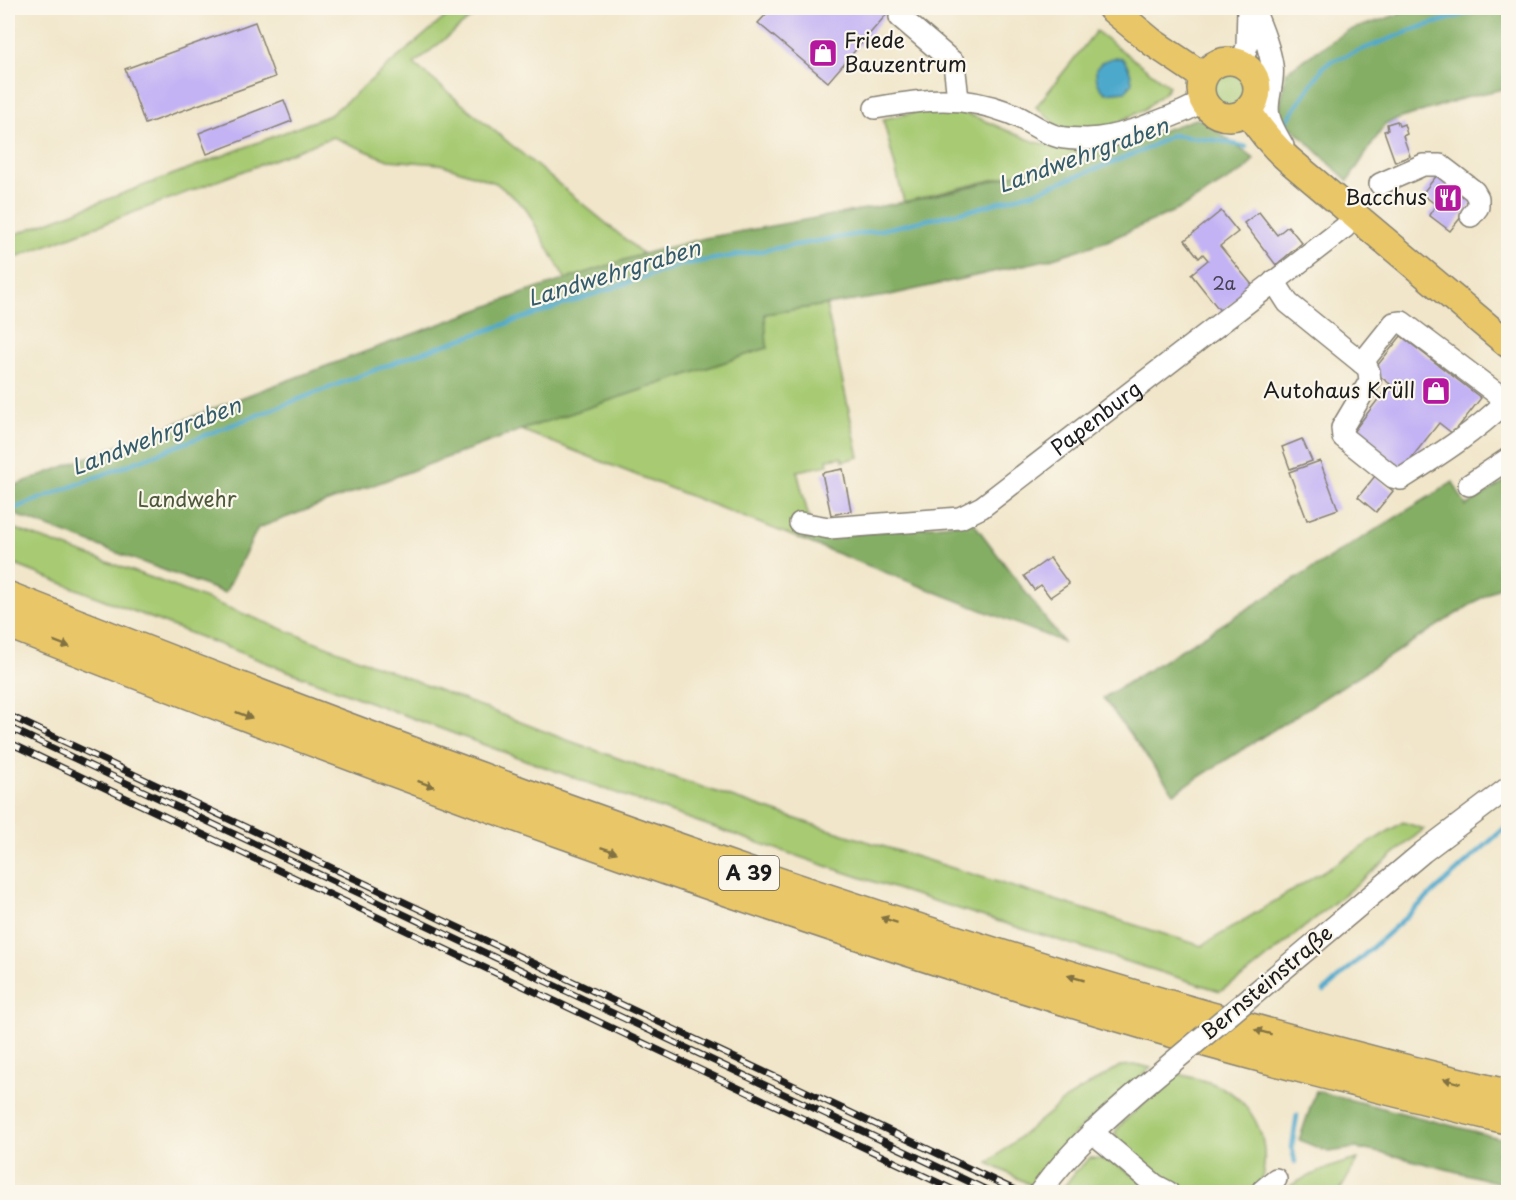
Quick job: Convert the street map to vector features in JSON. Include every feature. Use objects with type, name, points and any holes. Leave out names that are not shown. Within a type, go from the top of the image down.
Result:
[{"type":"highway","name":"A 39","points":[[8,597],[332,724],[828,901],[1036,966],[1246,1027],[1509,1095]]},
{"type":"highway","name":"A 39","points":[[8,623],[313,741],[555,831],[818,922],[1225,1047],[1509,1119]]},
{"type":"main road","points":[[1111,8],[1204,89],[1209,110],[1218,115],[1227,118],[1237,117],[1248,111],[1257,95],[1258,86],[1250,69],[1242,63],[1233,61],[1216,64],[1204,89]]},
{"type":"main road","points":[[1248,111],[1265,136],[1289,160],[1509,344]]},
{"type":"street","points":[[1242,63],[1247,46],[1248,8]]},
{"type":"street","points":[[1253,8],[1264,34],[1272,66],[1269,117],[1289,160]]},
{"type":"street","points":[[900,17],[954,63],[958,99]]},
{"type":"street","points":[[875,108],[917,100],[958,99],[1011,114],[1059,137],[1086,139],[1123,134],[1181,113],[1195,104],[1204,89]]},
{"type":"street","points":[[1380,184],[1423,165],[1440,165],[1474,191],[1478,198],[1478,207],[1471,216]]},
{"type":"street","name":"Papenburg","points":[[800,523],[829,528],[960,518],[982,507],[1344,228],[1356,216]]},
{"type":"street","points":[[1274,281],[1288,303],[1370,372],[1370,381],[1342,428],[1343,437],[1393,477],[1401,479],[1469,435],[1508,401],[1402,322],[1394,323],[1362,363]]},
{"type":"street","points":[[1469,485],[1509,459]]},
{"type":"street","name":"Bernsteinstraße","points":[[1042,1191],[1092,1132],[1150,1081],[1423,852],[1509,788]]},
{"type":"street","points":[[1092,1132],[1155,1185],[1168,1192]]},
{"type":"green space","points":[[456,8],[483,8],[414,64],[643,254],[566,280],[525,207],[496,183],[440,164],[388,160],[333,137],[8,260],[8,237],[330,115]]},
{"type":"green space","points":[[1418,8],[1508,8],[1508,88],[1471,96],[1386,123],[1348,181],[1279,115],[1286,72],[1347,31]]},
{"type":"green space","points":[[1096,31],[1169,86],[1143,110],[1104,129],[1061,129],[1036,107]]},
{"type":"green space","points":[[1230,71],[1243,76],[1248,89],[1243,102],[1230,107],[1217,102],[1212,89],[1217,76]]},
{"type":"green space","points":[[952,109],[1036,142],[1086,152],[1039,168],[904,202],[883,119],[926,110]]},
{"type":"green space","name":"Landwehr","points":[[1195,119],[1202,120],[1254,159],[1245,170],[1181,208],[1107,241],[1050,259],[886,296],[765,314],[767,348],[521,430],[258,528],[225,593],[18,516],[8,498],[8,488],[259,391],[521,294],[643,254],[705,238],[958,190],[1039,168],[1086,152],[1127,143]]},
{"type":"green space","points":[[826,305],[859,457],[843,461],[842,457],[827,459],[828,465],[797,471],[814,538],[800,539],[521,430],[767,348],[764,314]]},
{"type":"green space","points":[[1508,479],[1508,581],[1174,793],[1103,698],[1453,482],[1466,506]]},
{"type":"green space","points":[[8,520],[12,528],[152,578],[564,739],[802,821],[1202,946],[1403,822],[1424,829],[1246,975],[1220,991],[885,886],[733,834],[421,721],[8,562]]},
{"type":"green space","points":[[973,522],[1063,642],[800,539]]},
{"type":"green space","points":[[1138,1065],[1151,1068],[1067,1142],[1033,1186],[988,1163],[1066,1099],[1120,1066]]},
{"type":"green space","points":[[1179,1074],[1223,1088],[1250,1111],[1260,1131],[1264,1154],[1262,1178],[1253,1190],[1249,1192],[1181,1192],[1161,1182],[1118,1141],[1115,1132],[1124,1121]]},
{"type":"green space","points":[[1316,1091],[1508,1140],[1508,1185],[1356,1148],[1329,1152],[1299,1140]]},
{"type":"green space","points":[[1090,1158],[1117,1165],[1156,1192],[1060,1192],[1076,1171]]},
{"type":"green space","points":[[1358,1159],[1339,1192],[1279,1192],[1317,1172]]},
{"type":"water","points":[[1112,58],[1122,58],[1129,69],[1132,83],[1126,91],[1106,93],[1098,82],[1096,69],[1102,62]]},
{"type":"building","name":"Friede Bauzentrum","points":[[772,8],[892,8],[828,82],[758,23]]},
{"type":"building","points":[[255,22],[275,77],[145,124],[125,69]]},
{"type":"building","points":[[284,100],[292,121],[207,154],[199,133]]},
{"type":"building","points":[[1397,121],[1399,126],[1404,124],[1407,134],[1403,136],[1410,156],[1395,162],[1384,131],[1388,130],[1387,124]]},
{"type":"building","name":"Bacchus","points":[[1438,174],[1473,202],[1450,231],[1429,215],[1436,205],[1422,194]]},
{"type":"building","points":[[1221,211],[1238,232],[1220,246],[1253,286],[1221,312],[1191,274],[1208,260],[1203,254],[1199,258],[1185,240]]},
{"type":"building","points":[[1259,212],[1277,235],[1288,226],[1302,243],[1276,265],[1244,223]]},
{"type":"building","points":[[1401,336],[1481,398],[1453,434],[1439,423],[1401,471],[1353,432],[1390,384],[1373,371]]},
{"type":"building","points":[[1302,439],[1312,461],[1290,469],[1282,447]]},
{"type":"building","points":[[1320,461],[1338,509],[1307,520],[1289,472]]},
{"type":"building","points":[[843,469],[851,511],[831,515],[822,473]]},
{"type":"building","points":[[1375,476],[1393,491],[1376,512],[1358,497]]},
{"type":"building","points":[[1050,558],[1069,584],[1050,597],[1041,585],[1034,590],[1024,576]]},
{"type":"waterway","name":"Landwehrgraben","points":[[1286,122],[1324,66],[1332,61],[1418,28],[1485,8]]},
{"type":"waterway","name":"Landwehrgraben","points":[[8,511],[414,355],[680,265],[876,231],[975,209],[1035,192],[1142,151],[1172,135],[1222,141],[1246,147]]},
{"type":"waterway","points":[[1324,991],[1508,825]]},
{"type":"waterway","points":[[1295,1162],[1292,1147],[1297,1115]]},
{"type":"railway","points":[[8,715],[1019,1192]]},
{"type":"railway","points":[[8,727],[991,1192]]},
{"type":"railway","points":[[8,742],[958,1192]]},
{"type":"place","name":"Friede Bauzentrum","points":[[823,53]]},
{"type":"place","name":"Bacchus","points":[[1448,198]]},
{"type":"place","name":"Autohaus Krüll","points":[[1436,391]]}]
